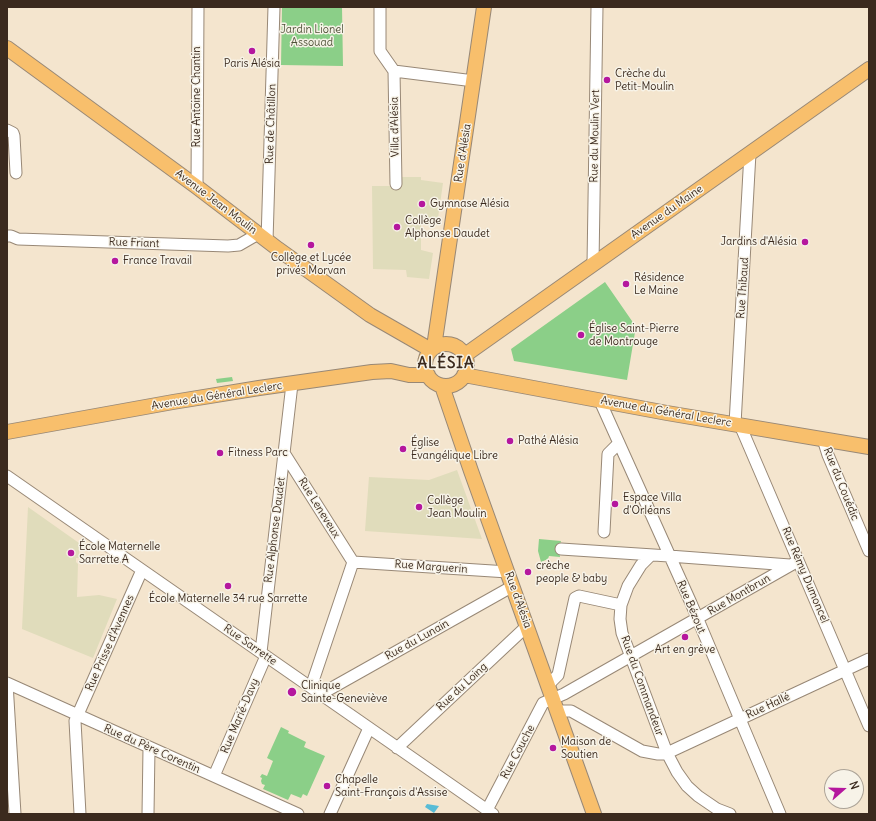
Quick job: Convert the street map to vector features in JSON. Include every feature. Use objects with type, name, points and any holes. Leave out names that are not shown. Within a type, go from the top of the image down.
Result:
[{"type":"main road","name":"Rue d'Alésia","points":[[432,348],[474,81],[484,7]]},
{"type":"main road","name":"Avenue Jean Moulin","points":[[7,48],[370,315],[432,348]]},
{"type":"main road","name":"Avenue du Maine","points":[[465,355],[869,69]]},
{"type":"main road","points":[[442,344],[451,344],[459,348],[465,355],[467,367],[464,376],[456,383],[450,386],[442,386],[435,383],[428,376],[424,365],[425,358],[432,348],[442,344]]},
{"type":"main road","name":"Avenue du Général Leclerc","points":[[7,432],[173,402],[292,384],[391,371],[409,375],[428,376]]},
{"type":"main road","name":"Avenue du Général Leclerc","points":[[464,376],[869,447]]},
{"type":"main road","name":"Rue d'Alésia","points":[[442,386],[594,814]]},
{"type":"street","name":"Rue Antoine Chantin","points":[[197,187],[198,7]]},
{"type":"street","name":"Rue de Châtillon","points":[[262,237],[274,7]]},
{"type":"street","points":[[380,7],[380,51],[394,71],[474,81]]},
{"type":"street","name":"Rue du Moulin Vert","points":[[593,264],[597,7]]},
{"type":"street","name":"Villa d'Alésia","points":[[394,71],[396,184]]},
{"type":"street","points":[[7,130],[13,133],[14,136],[16,173]]},
{"type":"street","name":"Rue Thibaud","points":[[738,424],[750,153]]},
{"type":"street","name":"Rue Friant","points":[[7,236],[18,239],[228,246],[239,245],[262,237]]},
{"type":"street","name":"Rue Alphonse Daudet","points":[[263,654],[292,384]]},
{"type":"street","name":"Rue Bézout","points":[[600,401],[669,556],[780,814]]},
{"type":"street","name":"Rue Rémy Dumoncel","points":[[738,424],[794,563],[846,670],[869,726]]},
{"type":"street","name":"Rue du Couédic","points":[[823,439],[828,455],[869,551]]},
{"type":"street","points":[[604,532],[608,454],[619,443]]},
{"type":"street","name":"Rue Leneveux","points":[[284,454],[353,562]]},
{"type":"street","name":"Rue Sarrette","points":[[7,476],[490,812]]},
{"type":"street","points":[[561,549],[794,563]]},
{"type":"street","name":"Rue du Commandeur","points":[[651,555],[634,575],[628,586],[621,605],[620,619],[622,633],[667,753],[677,772],[687,786],[710,805],[730,814]]},
{"type":"street","points":[[311,687],[353,562]]},
{"type":"street","name":"Rue Marguerin","points":[[353,562],[508,572]]},
{"type":"street","name":"Rue Montbrun","points":[[555,705],[564,694],[794,563]]},
{"type":"street","name":"Rue Prisse d'Avennes","points":[[80,814],[75,725],[78,715],[142,570]]},
{"type":"street","name":"Rue du Lunain","points":[[321,694],[513,586]]},
{"type":"street","points":[[548,685],[558,675],[575,598],[579,596],[621,605]]},
{"type":"street","name":"Rue du Loing","points":[[397,748],[527,626]]},
{"type":"street","name":"Rue Marié-Davy","points":[[214,776],[263,654]]},
{"type":"street","name":"Rue Hallé","points":[[667,753],[869,659]]},
{"type":"street","points":[[7,683],[15,814]]},
{"type":"street","name":"Rue du Père Corentin","points":[[7,683],[298,814]]},
{"type":"street","name":"Rue Couche","points":[[490,812],[543,703],[555,705]]},
{"type":"street","points":[[555,705],[571,711],[638,749],[658,754],[667,753]]},
{"type":"street","points":[[330,814],[369,728]]},
{"type":"street","points":[[148,814],[149,748]]},
{"type":"shaded area","name":"Collège Alphonse Daudet","points":[[401,177],[421,177],[421,180],[443,183],[437,225],[421,223],[421,250],[433,253],[429,279],[407,277],[406,270],[373,269],[372,186],[401,186]]},
{"type":"shaded area","name":"Collège Jean Moulin","points":[[457,470],[482,539],[365,531],[369,477],[429,480]]},
{"type":"shaded area","points":[[28,507],[79,543],[79,558],[76,558],[76,562],[78,564],[77,597],[99,595],[117,599],[93,658],[22,629]]},
{"type":"green space","name":"Jardin Lionel Assouad","points":[[282,7],[342,7],[343,66],[281,65]]},
{"type":"green space","points":[[605,282],[632,321],[635,332],[627,380],[514,361],[511,349]]},
{"type":"green space","points":[[232,377],[233,381],[217,383],[216,379]]},
{"type":"green space","points":[[539,539],[561,541],[559,549],[560,557],[549,556],[548,559],[541,562],[538,551]]},
{"type":"green space","points":[[281,727],[289,731],[288,733],[306,742],[304,747],[325,756],[307,796],[303,794],[301,798],[291,794],[288,800],[263,789],[265,785],[262,784],[262,778],[260,777],[262,774],[267,776],[273,761],[267,758]]},
{"type":"water","points":[[427,804],[439,806],[434,813],[425,807]]},
{"type":"place","name":"Paris Alésia","points":[[252,51]]},
{"type":"place","name":"Crèche du Petit-Moulin","points":[[607,80]]},
{"type":"place","name":"Gymnase Alésia","points":[[422,204]]},
{"type":"place","name":"Collège Alphonse Daudet","points":[[397,227]]},
{"type":"place","name":"Jardins d'Alésia","points":[[805,242]]},
{"type":"place","name":"Collège et Lycée privés Morvan","points":[[311,245]]},
{"type":"place","name":"France Travail","points":[[115,261]]},
{"type":"place","name":"Résidence Le Maine","points":[[626,284]]},
{"type":"place","name":"Église Saint-Pierre de Montrouge","points":[[581,335]]},
{"type":"place","name":"Pathé Alésia","points":[[510,441]]},
{"type":"place","name":"Église Évangélique Libre","points":[[403,449]]},
{"type":"place","name":"Fitness Parc","points":[[220,453]]},
{"type":"place","name":"Espace Villa d'Orléans","points":[[615,504]]},
{"type":"place","name":"Collège Jean Moulin","points":[[419,507]]},
{"type":"place","name":"École Maternelle Sarrette A","points":[[71,553]]},
{"type":"place","name":"crèche people & baby","points":[[528,572]]},
{"type":"place","name":"École Maternelle 34 rue Sarrette","points":[[228,586]]},
{"type":"place","name":"Art en grève","points":[[685,637]]},
{"type":"place","name":"Clinique Sainte-Geneviève","points":[[292,692]]},
{"type":"place","name":"Maison de Soutien","points":[[553,748]]},
{"type":"place","name":"Chapelle Saint-François d'Assise","points":[[327,786]]},
{"type":"district","name":"ALÉSIA","points":[[446,364]]}]
